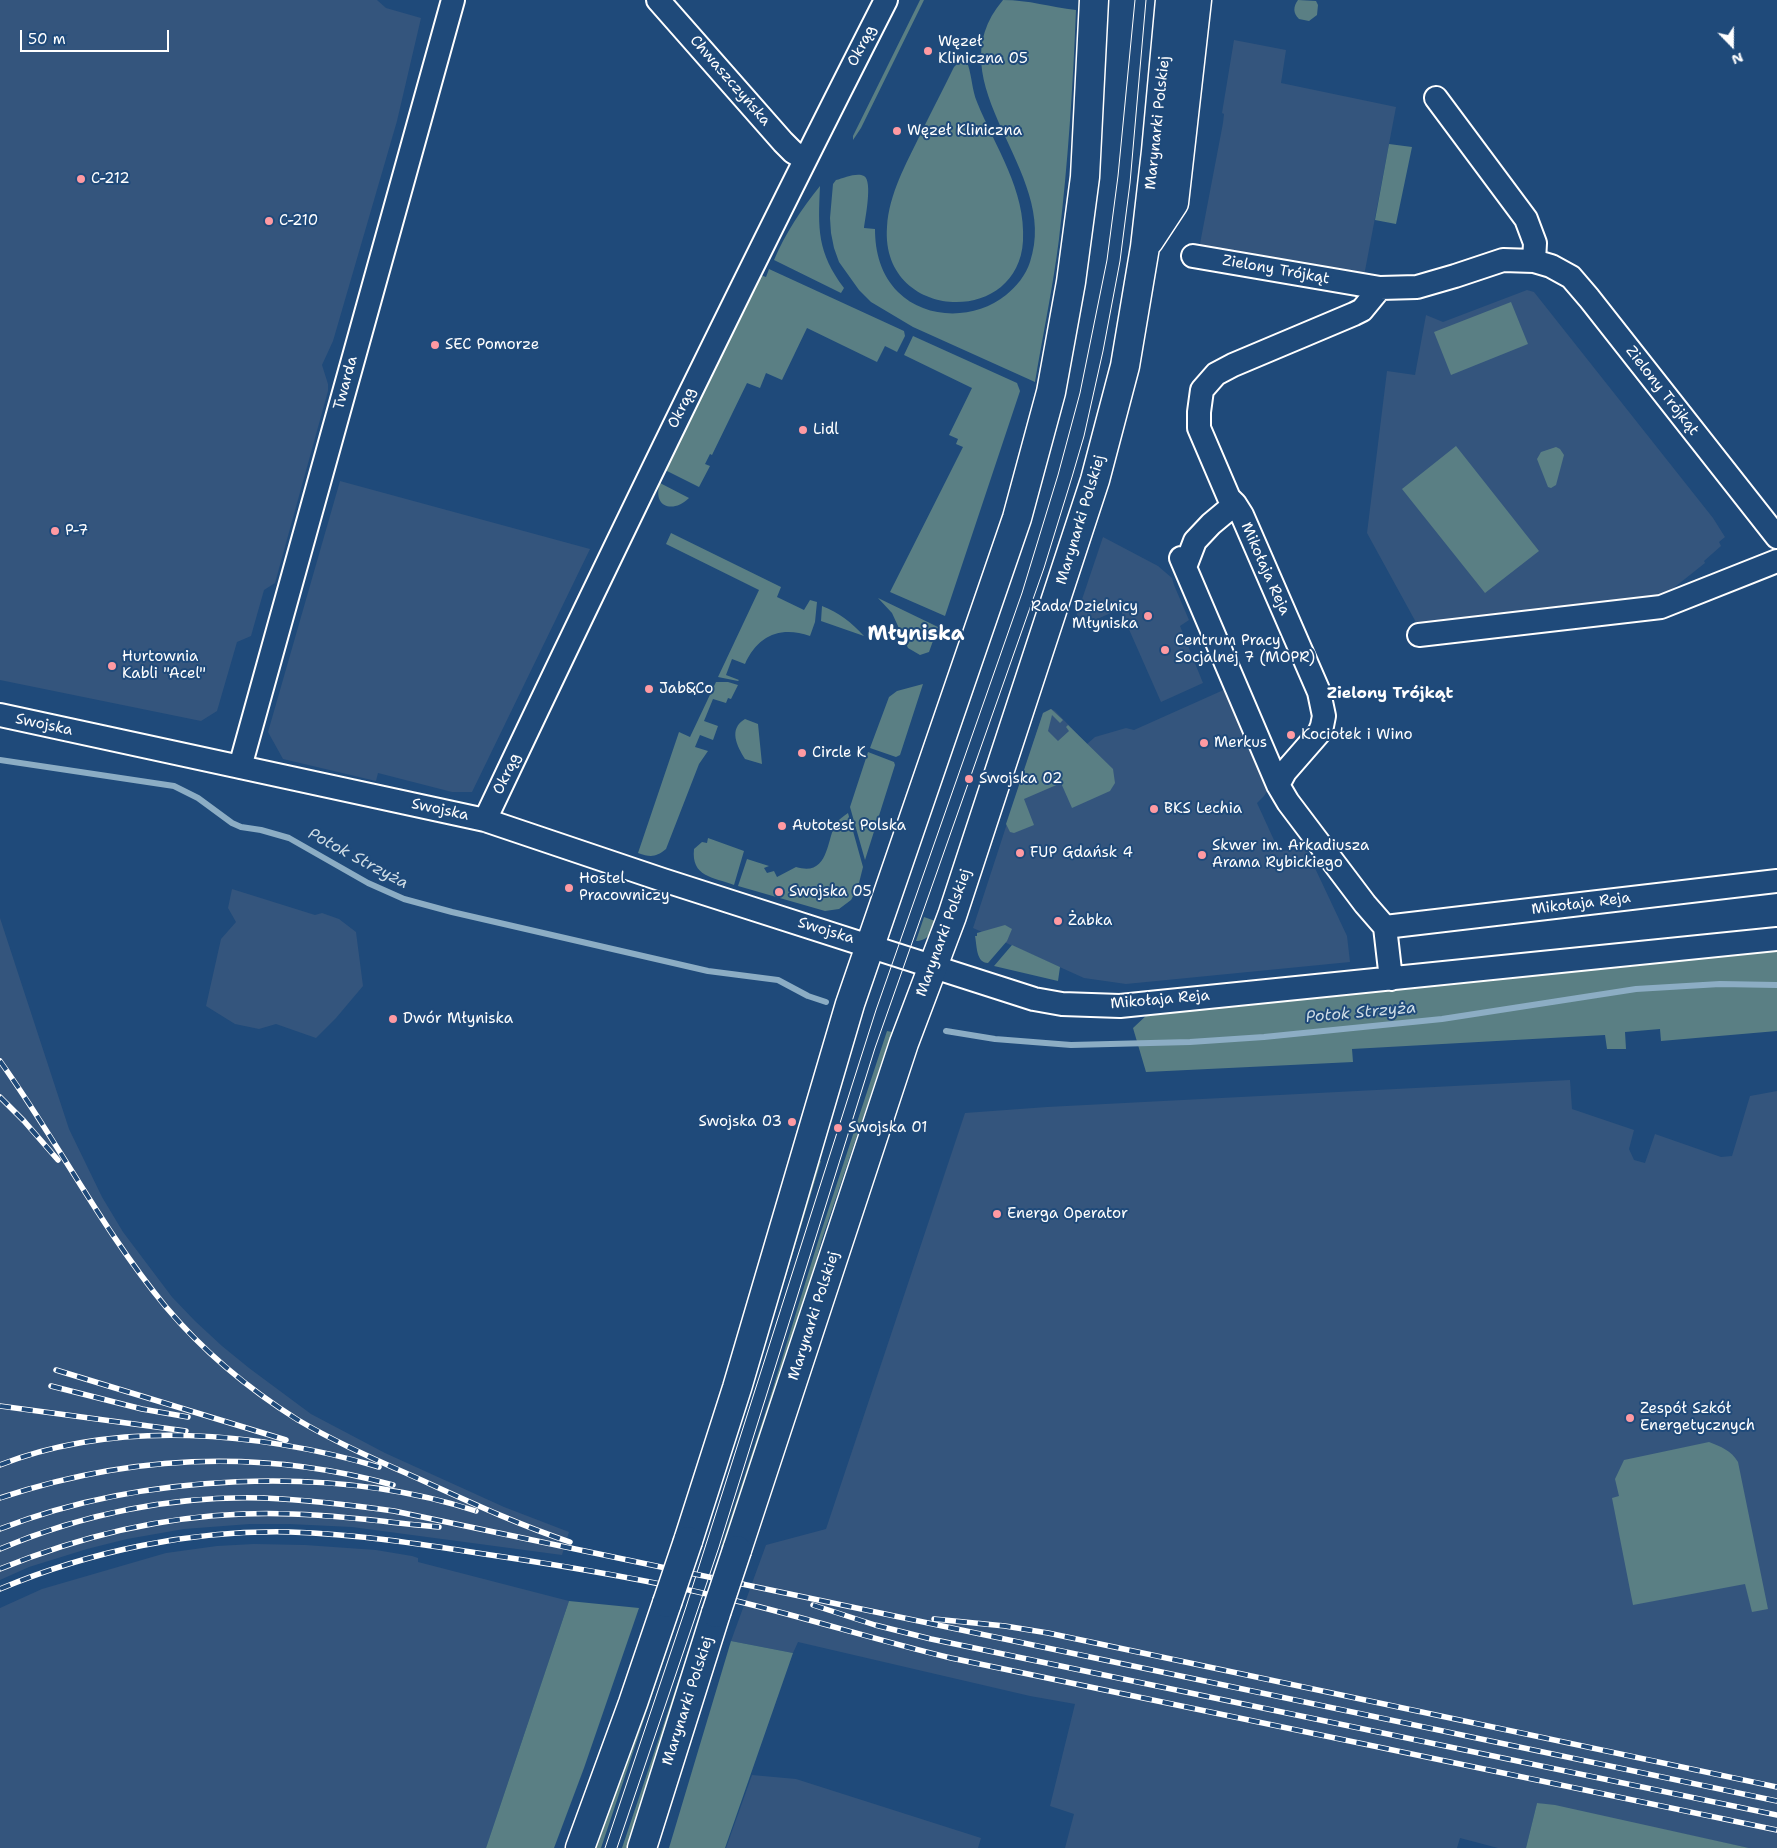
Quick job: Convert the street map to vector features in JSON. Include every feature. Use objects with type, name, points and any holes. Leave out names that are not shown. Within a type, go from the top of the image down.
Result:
[{"type":"main road","points":[[580,1848],[630,1712],[688,1541],[737,1388],[870,945],[1017,518],[1051,392],[1071,282],[1085,178],[1094,0]]},
{"type":"main road","name":"Marynarki Polskiej","points":[[642,1848],[716,1613],[904,1043],[955,908],[1095,480],[1125,366],[1145,247],[1170,0]]},
{"type":"main road","points":[[1145,247],[1174,203],[1197,0]]},
{"type":"street","name":"Twarda","points":[[240,767],[452,0]]},
{"type":"street","name":"Chwaszczyńska","points":[[658,0],[783,142],[793,152],[805,159]]},
{"type":"street","name":"Okrąg","points":[[485,820],[637,501],[805,159],[886,0]]},
{"type":"street","points":[[1436,98],[1526,219],[1536,243],[1534,261]]},
{"type":"street","name":"Zielony Trójkąt","points":[[1193,256],[1380,288],[1417,287],[1503,260],[1534,261],[1551,266],[1571,277],[1600,311],[1777,537]]},
{"type":"street","points":[[1235,504],[1229,498],[1199,428],[1202,390],[1216,374],[1362,310],[1380,288]]},
{"type":"street","name":"Mikołaja Reja","points":[[1278,785],[1285,772],[1319,733],[1324,716],[1319,692],[1246,524],[1235,504],[1211,524],[1195,541],[1183,562],[1278,785],[1288,802],[1385,927],[1777,881]]},
{"type":"street","points":[[1419,635],[1662,606],[1777,561]]},
{"type":"street","name":"Swojska","points":[[0,715],[485,820],[663,880],[934,966]]},
{"type":"street","points":[[1385,927],[1391,979]]},
{"type":"street","name":"Mikołaja Reja","points":[[934,966],[1034,999],[1062,1004],[1120,1006],[1777,939]]},
{"type":"shaded area","points":[[0,0],[377,0],[386,8],[421,18],[397,121],[333,341],[322,365],[328,384],[328,391],[275,583],[264,590],[251,636],[237,642],[217,711],[201,721],[0,680]]},
{"type":"shaded area","points":[[1234,40],[1286,50],[1281,83],[1396,107],[1364,276],[1199,249],[1223,123],[1224,114],[1222,113]]},
{"type":"shaded area","points":[[1527,290],[1534,292],[1713,518],[1725,537],[1719,542],[1721,546],[1704,561],[1705,563],[1656,602],[1418,626],[1367,533],[1387,371],[1415,375],[1426,315],[1443,322]]},
{"type":"shaded area","points":[[340,481],[590,549],[472,792],[452,792],[378,773],[376,781],[283,759],[268,732]]},
{"type":"shaded area","points":[[1103,537],[1158,566],[1172,578],[1189,620],[1180,626],[1203,683],[1161,702],[1120,609],[1072,629]]},
{"type":"shaded area","points":[[1228,688],[1271,786],[1257,803],[1279,851],[1306,849],[1347,936],[1350,962],[1126,984],[1084,978],[973,928],[1043,713],[1051,709],[1055,711],[1087,744],[1095,737],[1126,728],[1134,730]]},
{"type":"shaded area","points":[[232,889],[315,915],[322,913],[339,919],[356,932],[363,986],[316,1038],[276,1024],[259,1029],[235,1024],[206,1006],[221,939],[236,922],[228,908]]},
{"type":"shaded area","points":[[0,918],[69,1129],[102,1197],[123,1232],[172,1297],[222,1346],[311,1414],[385,1453],[504,1507],[569,1532],[562,1555],[352,1527],[250,1524],[184,1529],[127,1539],[29,1567],[0,1580]]},
{"type":"shaded area","points":[[1570,1080],[1572,1109],[1634,1130],[1629,1149],[1634,1160],[1645,1163],[1655,1134],[1721,1157],[1732,1156],[1750,1096],[1777,1091],[1777,1848],[1749,1848],[1537,1803],[1526,1848],[1498,1848],[1460,1838],[1457,1848],[1065,1848],[1074,1814],[1050,1806],[1075,1704],[1030,1696],[798,1642],[793,1653],[731,1641],[766,1545],[826,1529],[965,1113],[1047,1107]]},
{"type":"shaded area","points":[[254,1544],[305,1545],[376,1550],[412,1556],[418,1558],[418,1562],[569,1601],[486,1848],[0,1848],[0,1608],[42,1589],[166,1553],[217,1546]]},
{"type":"shaded area","points":[[752,1775],[796,1779],[981,1838],[978,1848],[726,1848]]},
{"type":"green space","points":[[920,0],[924,0],[861,128],[853,140],[853,136]]},
{"type":"green space","points":[[1003,0],[1022,1],[1076,10],[1070,124],[1059,239],[1035,382],[913,327],[871,302],[859,290],[839,262],[831,233],[830,218],[833,184],[836,180],[861,175],[867,179],[868,185],[864,228],[875,229],[876,246],[883,271],[898,292],[909,301],[922,308],[936,312],[966,312],[980,309],[994,303],[1010,292],[1026,272],[1030,262],[1035,228],[1029,194],[1017,161],[988,96],[981,64],[985,32]]},
{"type":"green space","points":[[1298,0],[1316,1],[1318,5],[1317,15],[1309,21],[1299,19],[1294,10]]},
{"type":"green space","points":[[963,62],[968,65],[977,102],[1015,186],[1023,222],[1023,241],[1015,269],[999,289],[976,300],[951,302],[926,296],[905,281],[891,258],[887,227],[891,203],[904,168],[954,67],[958,63]]},
{"type":"green space","points":[[1389,144],[1412,147],[1396,224],[1375,220]]},
{"type":"green space","points":[[820,186],[819,215],[821,240],[829,263],[844,288],[841,293],[774,260],[794,222]]},
{"type":"green space","points":[[769,269],[904,331],[905,336],[897,352],[885,346],[877,362],[807,328],[782,380],[766,373],[760,388],[747,383],[712,455],[710,454],[705,464],[710,466],[699,487],[665,470],[760,275],[766,277]]},
{"type":"green space","points":[[1511,302],[1528,344],[1451,375],[1434,332]]},
{"type":"green space","points":[[913,336],[1017,383],[1020,391],[945,616],[890,592],[963,447],[956,444],[958,439],[949,435],[972,388],[904,355]]},
{"type":"green space","points":[[1456,446],[1539,551],[1485,593],[1402,489]]},
{"type":"green space","points":[[1556,447],[1564,455],[1556,485],[1551,488],[1548,487],[1537,459],[1541,452]]},
{"type":"green space","points":[[660,483],[689,498],[677,506],[666,506],[661,503],[659,498]]},
{"type":"green space","points":[[671,533],[781,587],[777,597],[804,610],[810,600],[817,602],[815,622],[810,636],[789,632],[771,635],[757,646],[745,664],[732,659],[726,675],[738,681],[718,677],[759,590],[666,544]]},
{"type":"green space","points":[[878,598],[938,627],[929,652],[920,655],[908,648],[892,613]]},
{"type":"green space","points":[[822,606],[845,618],[864,636],[821,621]]},
{"type":"green space","points":[[716,682],[728,682],[738,685],[731,699],[728,698],[726,703],[713,699],[704,721],[718,726],[713,740],[700,735],[695,747],[708,751],[699,764],[666,849],[652,856],[638,853],[679,732],[690,737]]},
{"type":"green space","points":[[923,684],[900,755],[896,757],[870,748],[889,697],[897,691]]},
{"type":"green space","points":[[1051,709],[1063,720],[1060,723],[1052,715],[1048,731],[1058,741],[1069,731],[1066,727],[1068,725],[1113,769],[1115,783],[1110,791],[1072,808],[1061,783],[1024,799],[1034,825],[1014,833],[1010,832],[1006,824],[1043,713]]},
{"type":"green space","points":[[745,719],[758,724],[762,764],[745,759],[739,749],[735,733],[740,723]]},
{"type":"green space","points":[[868,752],[894,762],[895,765],[865,860],[850,807]]},
{"type":"green space","points":[[848,813],[863,867],[858,887],[851,900],[839,909],[825,911],[738,886],[747,859],[769,866],[764,868],[767,873],[774,871],[777,877],[796,867],[807,869],[815,867],[825,856],[836,823]]},
{"type":"green space","points":[[708,838],[744,851],[734,885],[705,874],[696,865],[694,849],[702,842],[707,843]]},
{"type":"green space","points":[[924,917],[938,922],[927,937],[916,941]]},
{"type":"green space","points":[[1005,925],[1012,929],[1007,941],[988,963],[984,962],[979,957],[975,936],[977,936],[977,933]]},
{"type":"green space","points":[[1012,945],[1060,967],[1058,981],[994,966]]},
{"type":"green space","points":[[1777,949],[1777,1031],[1661,1041],[1660,1029],[1625,1032],[1626,1049],[1607,1049],[1605,1035],[1352,1049],[1353,1062],[1146,1072],[1133,1028],[1149,1013]]},
{"type":"green space","points":[[887,1031],[892,1032],[822,1239],[783,1380],[727,1548],[721,1547],[768,1404],[820,1235]]},
{"type":"green space","points":[[816,1160],[821,1161],[767,1338],[763,1337]]},
{"type":"green space","points":[[1709,1442],[1722,1447],[1738,1462],[1768,1609],[1752,1612],[1745,1584],[1633,1605],[1612,1498],[1619,1496],[1615,1479],[1624,1460]]},
{"type":"green space","points":[[569,1601],[639,1608],[584,1768],[554,1848],[486,1848]]},
{"type":"green space","points":[[678,1605],[682,1606],[601,1848],[594,1848]]},
{"type":"green space","points":[[702,1610],[705,1611],[630,1848],[622,1848]]},
{"type":"green space","points":[[731,1641],[793,1653],[725,1848],[669,1848]]},
{"type":"green space","points":[[1537,1803],[1555,1805],[1749,1848],[1526,1848]]},
{"type":"waterway","name":"Potok Strzyża","points":[[0,760],[174,786],[198,798],[232,823],[241,827],[261,830],[289,838],[368,883],[404,899],[452,912],[708,971],[778,980],[808,996],[826,1002]]},
{"type":"waterway","name":"Potok Strzyża","points":[[946,1031],[995,1039],[1071,1045],[1190,1042],[1264,1037],[1442,1019],[1636,989],[1720,984],[1777,985]]},
{"type":"tram line","points":[[605,1848],[686,1607],[876,1010],[1022,593],[1058,475],[1080,393],[1107,260],[1118,176],[1135,0]]},
{"type":"tram line","points":[[617,1848],[719,1547],[875,1048],[1044,568],[1084,436],[1120,261],[1130,183],[1146,0]]},
{"type":"railway","points":[[0,1061],[42,1123],[101,1217],[143,1278],[180,1323],[228,1369],[262,1396],[298,1420],[330,1438],[482,1507],[570,1542]]},
{"type":"railway","points":[[0,1097],[58,1160]]},
{"type":"railway","points":[[56,1370],[286,1440]]},
{"type":"railway","points":[[51,1386],[142,1409],[188,1417]]},
{"type":"railway","points":[[0,1406],[186,1431]]},
{"type":"railway","points":[[0,1465],[45,1450],[92,1441],[140,1436],[189,1436],[238,1439],[286,1445],[379,1467]]},
{"type":"railway","points":[[0,1498],[97,1473],[146,1465],[196,1462],[245,1462],[294,1466],[344,1473],[393,1485]]},
{"type":"railway","points":[[0,1529],[55,1511],[114,1496],[175,1487],[237,1482],[299,1482],[361,1486],[420,1496],[476,1511]]},
{"type":"railway","points":[[0,1549],[63,1526],[96,1517],[129,1509],[197,1500],[264,1498],[394,1511],[1777,1801]]},
{"type":"railway","points":[[0,1569],[89,1538],[150,1524],[212,1516],[267,1513],[292,1514],[439,1527]]},
{"type":"railway","points":[[0,1589],[34,1576],[105,1554],[179,1539],[253,1532],[290,1532],[364,1537],[412,1543],[575,1568],[694,1591],[951,1658],[1777,1830]]},
{"type":"railway","points":[[813,1605],[875,1625],[931,1639],[1777,1815]]},
{"type":"railway","points":[[934,1619],[1005,1626],[1048,1633],[1777,1787]]},
{"type":"place","name":"Węzeł Kliniczna 05","points":[[928,51]]},
{"type":"place","name":"Węzeł Kliniczna","points":[[897,131]]},
{"type":"place","name":"C-212","points":[[81,179]]},
{"type":"place","name":"C-210","points":[[269,221]]},
{"type":"place","name":"SEC Pomorze","points":[[435,345]]},
{"type":"place","name":"Lidl","points":[[803,430]]},
{"type":"place","name":"P-7","points":[[55,531]]},
{"type":"place","name":"Rada Dzielnicy Młyniska","points":[[1148,616]]},
{"type":"place","name":"Centrum Pracy Socjalnej 7 (MOPR)","points":[[1165,650]]},
{"type":"place","name":"Hurtownia Kabli \"Acel\"","points":[[112,666]]},
{"type":"place","name":"Jab&Co","points":[[649,689]]},
{"type":"place","name":"Kociołek i Wino","points":[[1291,735]]},
{"type":"place","name":"Merkus","points":[[1204,743]]},
{"type":"place","name":"Circle K","points":[[802,753]]},
{"type":"place","name":"Swojska 02","points":[[969,779]]},
{"type":"place","name":"BKS Lechia","points":[[1154,809]]},
{"type":"place","name":"Autotest Polska","points":[[782,826]]},
{"type":"place","name":"FUP Gdańsk 4","points":[[1020,853]]},
{"type":"place","name":"Skwer im. Arkadiusza Arama Rybickiego","points":[[1202,855]]},
{"type":"place","name":"Hostel Pracowniczy","points":[[569,888]]},
{"type":"place","name":"Swojska 05","points":[[779,892]]},
{"type":"place","name":"Żabka","points":[[1058,921]]},
{"type":"place","name":"Dwór Młyniska","points":[[393,1019]]},
{"type":"place","name":"Swojska 03","points":[[792,1122]]},
{"type":"place","name":"Swojska 01","points":[[838,1128]]},
{"type":"place","name":"Energa Operator","points":[[997,1214]]},
{"type":"place","name":"Zespół Szkół Energetycznych","points":[[1630,1418]]},
{"type":"district","name":"Młyniska","points":[[916,635]]},
{"type":"district","name":"Zielony Trójkąt","points":[[1390,694]]}]
